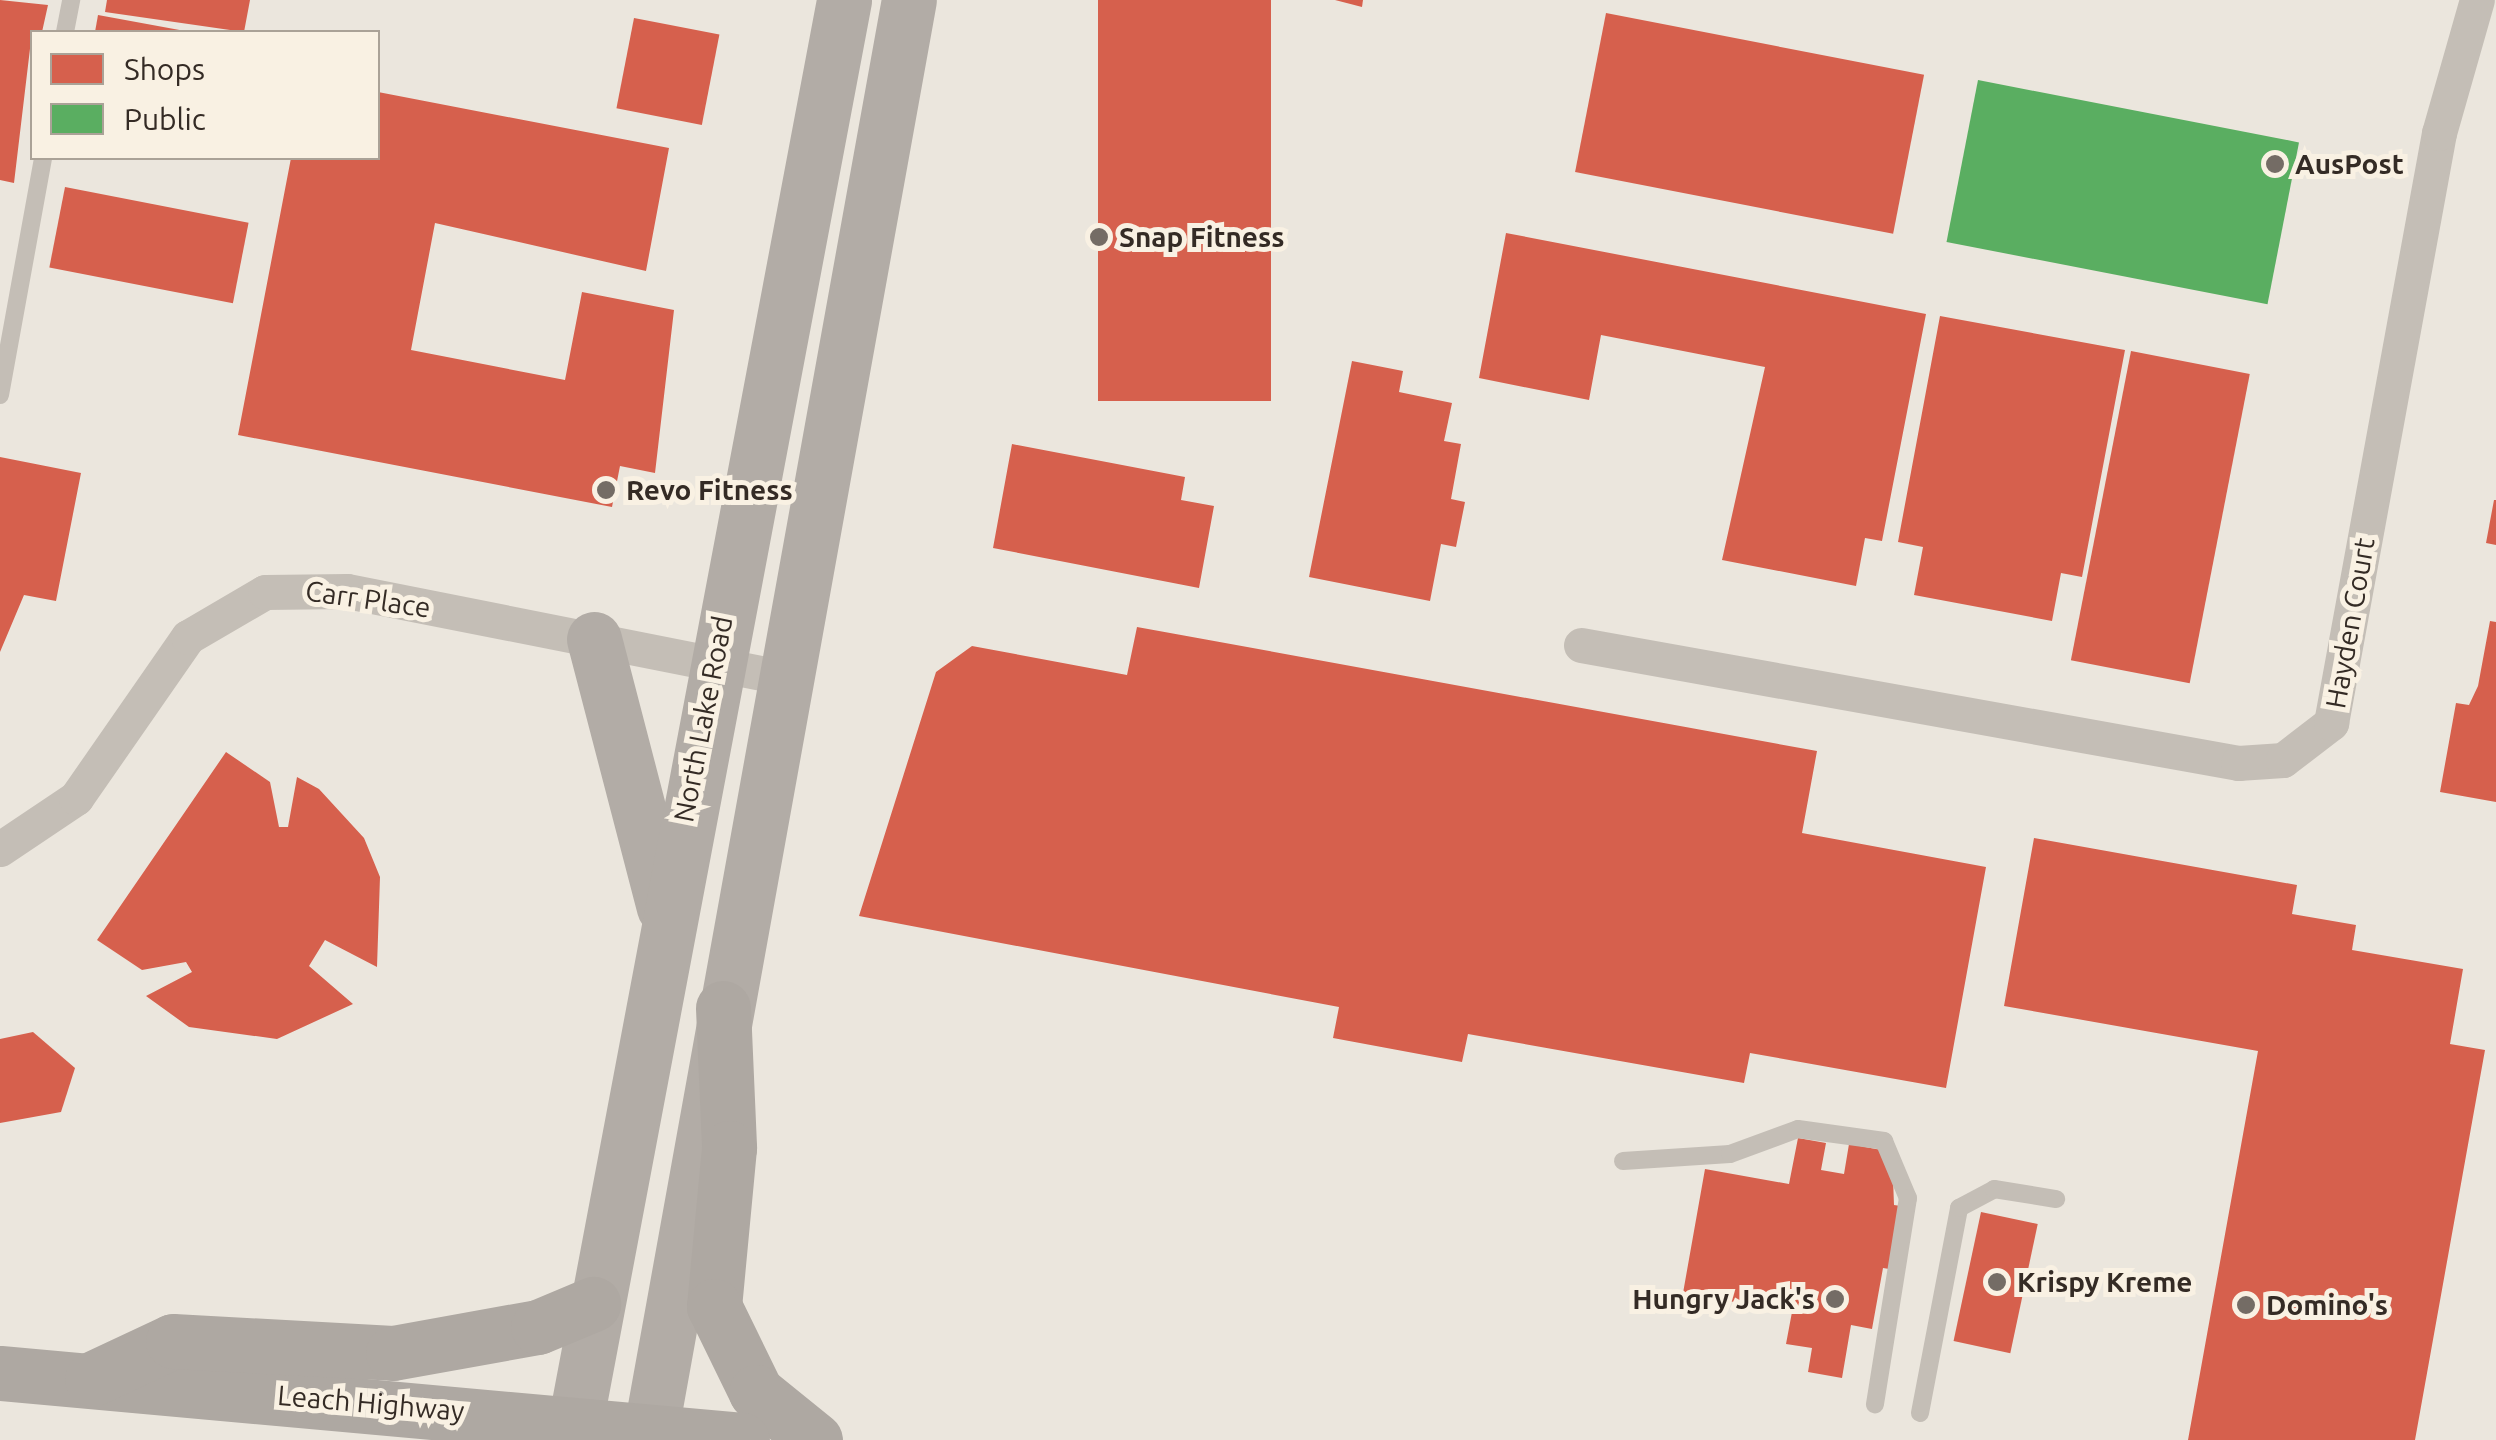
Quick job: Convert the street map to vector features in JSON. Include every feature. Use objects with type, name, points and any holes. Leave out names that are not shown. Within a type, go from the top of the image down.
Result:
[{"type":"highway","points":[[723,1008],[729,1148],[714,1306],[756,1392],[815,1440]]},
{"type":"highway","points":[[90,1380],[173,1341],[392,1353],[538,1327],[593,1304]]},
{"type":"highway","name":"Leach Highway","points":[[0,1373],[574,1430],[742,1440]]},
{"type":"main road","name":"North Lake Road","points":[[574,1430],[593,1304],[666,915],[844,0]]},
{"type":"main road","points":[[650,1434],[723,1008],[908,0]]},
{"type":"main road","points":[[594,639],[666,915]]},
{"type":"street","name":"Hayden Court","points":[[1581,644],[2238,763],[2283,760],[2332,723],[2439,132],[2477,0]]},
{"type":"street","name":"Carr Place","points":[[0,849],[76,798],[188,637],[265,592],[347,591],[783,677]]},
{"type":"lane","points":[[65,30],[71,0]]},
{"type":"lane","points":[[0,395],[43,160]]},
{"type":"lane","points":[[1623,1161],[1730,1154],[1798,1129],[1884,1142],[1908,1198],[1874,1404]]},
{"type":"lane","points":[[1920,1413],[1959,1208],[1994,1189],[2056,1199]]},
{"type":"building: Shops","points":[[0,0],[48,5],[42,30],[30,30],[14,183],[0,180]]},
{"type":"building: Shops","points":[[107,0],[250,0],[244,30],[105,12]]},
{"type":"building: Shops","points":[[1098,0],[1271,0],[1271,401],[1098,401]]},
{"type":"building: Shops","points":[[1335,0],[1363,0],[1362,7]]},
{"type":"building: Shops","points":[[1606,13],[1924,75],[1893,234],[1575,172]]},
{"type":"building: Shops","points":[[98,15],[180,30],[95,30]]},
{"type":"building: Shops","points":[[634,18],[719,35],[702,125],[616,108]]},
{"type":"building: Shops","points":[[380,92],[669,148],[646,271],[435,223],[411,350],[565,380],[582,292],[674,310],[655,473],[620,466],[612,507],[238,435],[291,160],[380,160]]},
{"type":"building: Shops","points":[[65,187],[249,223],[233,303],[49,267]]},
{"type":"building: Shops","points":[[1506,233],[1926,314],[1882,541],[1865,538],[1856,586],[1722,560],[1765,367],[1601,335],[1589,400],[1479,378]]},
{"type":"building: Shops","points":[[1940,316],[2125,350],[2082,577],[2061,573],[2052,621],[1914,595],[1923,547],[1898,542]]},
{"type":"building: Shops","points":[[2131,351],[2250,374],[2190,683],[2071,660]]},
{"type":"building: Shops","points":[[1352,361],[1403,371],[1399,392],[1452,403],[1444,441],[1461,444],[1451,499],[1465,502],[1456,547],[1441,544],[1430,601],[1309,577]]},
{"type":"building: Shops","points":[[1012,444],[1185,477],[1181,500],[1214,506],[1199,588],[993,548]]},
{"type":"building: Shops","points":[[0,457],[81,473],[56,601],[24,595],[0,652]]},
{"type":"building: Shops","points":[[2496,500],[2496,545],[2486,543]]},
{"type":"building: Shops","points":[[2490,621],[2496,622],[2496,802],[2440,792],[2456,703],[2469,705],[2478,686]]},
{"type":"building: Shops","points":[[1137,627],[1817,751],[1802,833],[1986,867],[1946,1088],[1750,1053],[1744,1083],[1468,1034],[1462,1062],[1333,1038],[1339,1007],[859,916],[936,672],[972,646],[1127,675]]},
{"type":"building: Shops","points":[[226,752],[270,782],[279,827],[288,827],[297,777],[319,789],[364,838],[380,877],[377,967],[325,940],[309,966],[353,1004],[277,1039],[189,1027],[146,996],[192,972],[186,962],[142,970],[97,940]]},
{"type":"building: Shops","points":[[2034,838],[2297,885],[2292,914],[2356,925],[2352,950],[2463,969],[2450,1044],[2485,1050],[2415,1440],[2188,1440],[2258,1051],[2004,1006]]},
{"type":"building: Shops","points":[[33,1032],[75,1068],[61,1112],[0,1123],[0,1039]]},
{"type":"building: Shops","points":[[1798,1138],[1826,1143],[1821,1170],[1844,1174],[1849,1144],[1892,1152],[1894,1205],[1914,1208],[1902,1271],[1883,1268],[1872,1329],[1851,1325],[1842,1378],[1808,1372],[1812,1348],[1786,1344],[1792,1312],[1683,1293],[1705,1169],[1789,1184]]},
{"type":"building: Shops","name":"Krispy Kreme","points":[[1981,1212],[2038,1224],[2010,1353],[1954,1341]]},
{"type":"building: Public","points":[[1978,80],[2299,142],[2268,304],[1947,242]]},
{"type":"place","name":"AusPost","points":[[2275,164]]},
{"type":"place","name":"Snap Fitness","points":[[1099,237]]},
{"type":"place","name":"Revo Fitness","points":[[606,490]]},
{"type":"place","name":"Krispy Kreme","points":[[1997,1282]]},
{"type":"place","name":"Hungry Jack's","points":[[1835,1299]]},
{"type":"place","name":"Domino's","points":[[2246,1305]]}]
